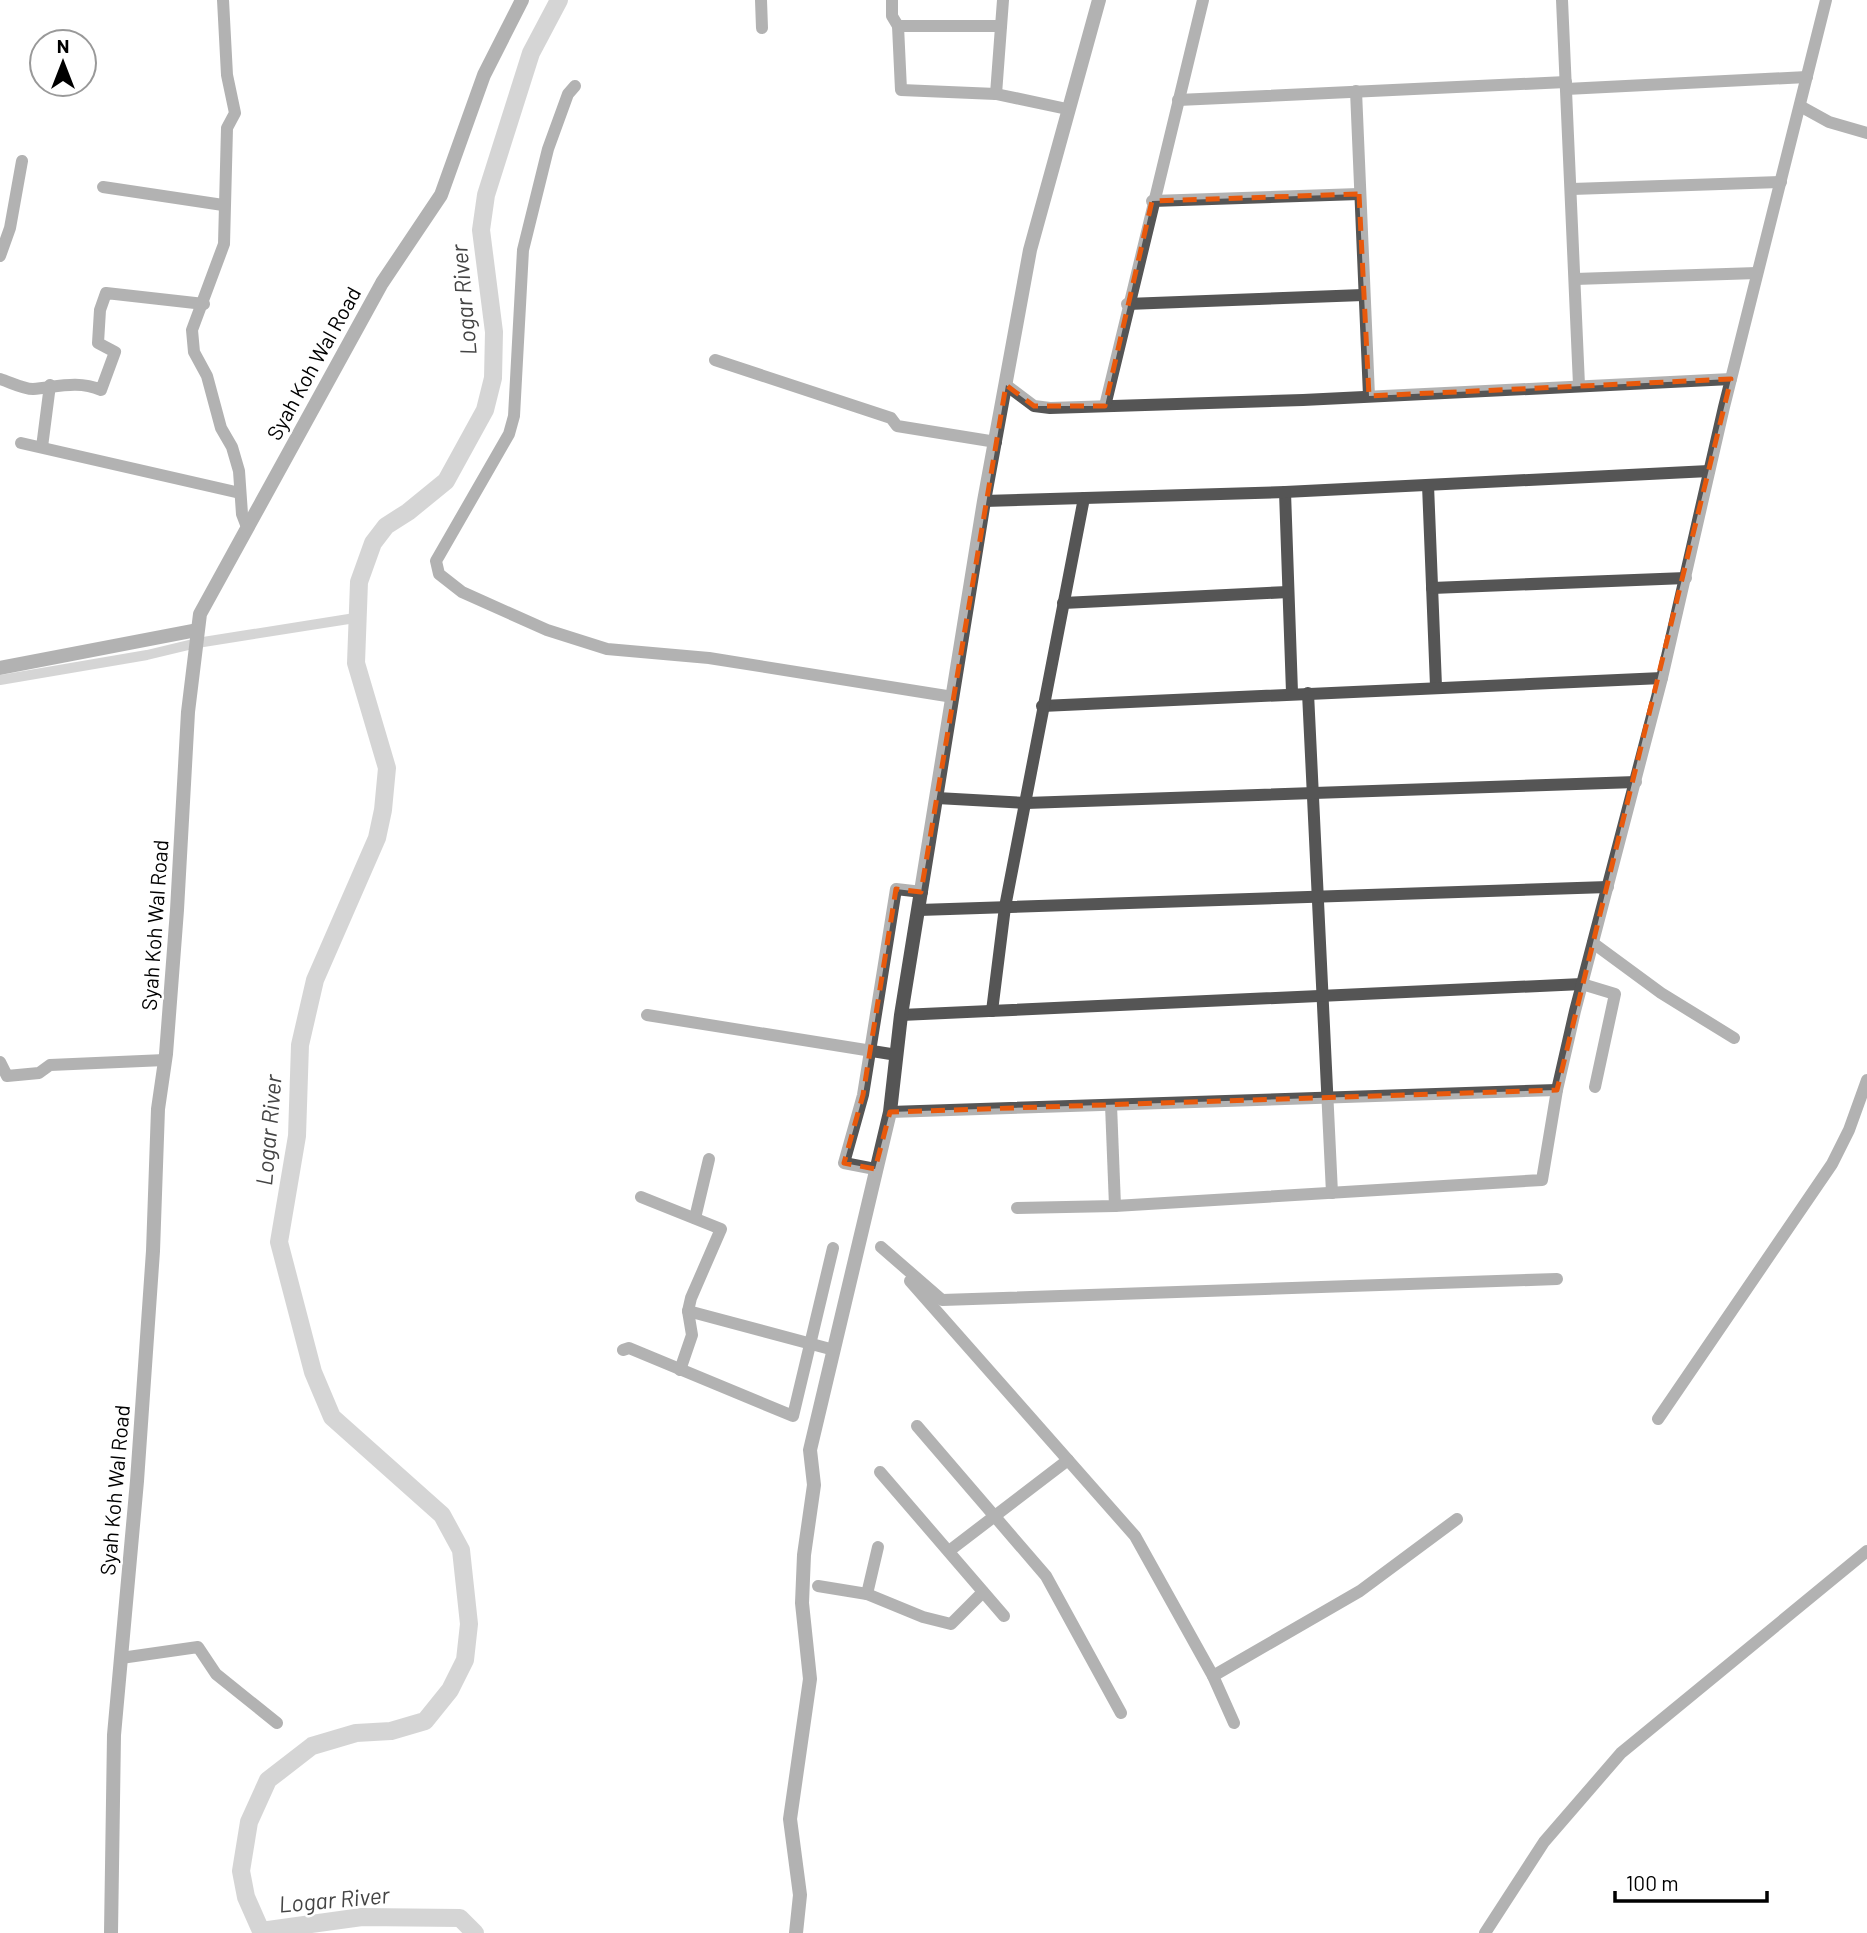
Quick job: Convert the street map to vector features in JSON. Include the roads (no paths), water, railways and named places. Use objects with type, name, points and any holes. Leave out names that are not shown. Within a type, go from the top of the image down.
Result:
[{"type":"street","points":[[223,0],[227,75],[235,113],[227,128],[224,244],[204,304],[192,330],[194,352],[206,376],[221,428],[232,447],[239,471],[242,514],[247,527]]},
{"type":"street","name":"Syah Koh Wal Road","points":[[111,1933],[114,1735],[137,1481],[153,1251],[159,1109],[165,1060],[188,712],[205,600],[382,283],[442,195],[484,75],[522,0]]},
{"type":"street","points":[[761,0],[762,28]]},
{"type":"street","points":[[892,0],[892,16],[898,26],[901,90],[996,94],[1067,108]]},
{"type":"street","points":[[996,94],[1003,0]]},
{"type":"street","points":[[796,1933],[800,1895],[790,1819],[810,1679],[802,1603],[804,1555],[814,1485],[810,1450],[890,1112],[901,1015],[937,798],[944,694],[984,501],[993,441],[1037,218],[1099,0]]},
{"type":"street","points":[[1105,406],[1127,304],[1203,0]]},
{"type":"street","points":[[1562,0],[1572,189],[1578,385]]},
{"type":"street","points":[[1017,1208],[1115,1206],[1542,1180],[1557,1090],[1582,984],[1662,678],[1731,379],[1826,0]]},
{"type":"street","points":[[898,26],[1001,26]]},
{"type":"street","points":[[1178,100],[1356,91],[1807,77]]},
{"type":"street","points":[[575,86],[568,94],[548,149],[523,250],[514,416],[496,460],[477,487],[436,561],[439,574],[462,592],[547,630],[607,649],[709,658],[944,694]]},
{"type":"street","points":[[1356,91],[1369,396]]},
{"type":"street","points":[[1801,106],[1829,121],[1867,133]]},
{"type":"street","points":[[0,256],[10,228],[22,161]]},
{"type":"street","points":[[1572,189],[1781,182]]},
{"type":"street","points":[[103,187],[223,205]]},
{"type":"street","points":[[1152,201],[1359,194]]},
{"type":"street","points":[[1575,279],[1757,273]]},
{"type":"street","points":[[0,379],[31,389],[50,385],[92,386],[101,390],[115,352],[98,343],[100,310],[106,293],[204,304]]},
{"type":"street","points":[[1127,304],[1363,295]]},
{"type":"street","points":[[715,360],[891,418],[897,426],[993,441]]},
{"type":"street","points":[[1006,385],[1034,406],[1105,406],[1731,379]]},
{"type":"street","points":[[42,447],[50,385]]},
{"type":"street","points":[[21,443],[240,493]]},
{"type":"street","points":[[984,501],[1285,492],[1709,471]]},
{"type":"street","points":[[1428,485],[1436,686]]},
{"type":"street","points":[[1285,492],[1292,692]]},
{"type":"street","points":[[992,1011],[1005,907],[1084,498]]},
{"type":"street","points":[[1432,588],[1686,578]]},
{"type":"street","points":[[1063,603],[1288,592]]},
{"type":"street","points":[[0,668],[197,639]]},
{"type":"street","points":[[1042,706],[1292,692],[1662,678]]},
{"type":"street","points":[[1308,693],[1332,1193]]},
{"type":"street","points":[[937,798],[1026,803],[1636,782]]},
{"type":"street","points":[[919,910],[1608,887]]},
{"type":"street","points":[[875,1169],[845,1163],[871,1052],[896,889],[922,892]]},
{"type":"street","points":[[1593,943],[1661,993],[1734,1038]]},
{"type":"street","points":[[901,1015],[1582,984],[1615,994],[1595,1087]]},
{"type":"street","points":[[647,1015],[897,1055]]},
{"type":"street","points":[[0,1062],[7,1076],[39,1073],[50,1065],[165,1060]]},
{"type":"street","points":[[1658,1419],[1832,1164],[1849,1130],[1867,1080]]},
{"type":"street","points":[[890,1112],[1557,1090]]},
{"type":"street","points":[[1111,1105],[1115,1206]]},
{"type":"street","points":[[695,1218],[709,1159]]},
{"type":"street","points":[[641,1197],[721,1229],[688,1311],[692,1335],[680,1370]]},
{"type":"street","points":[[860,1233],[881,1247],[942,1300],[1557,1279]]},
{"type":"street","points":[[881,1247],[1135,1536],[1213,1676],[1234,1723]]},
{"type":"street","points":[[622,1350],[629,1348],[793,1416],[833,1248]]},
{"type":"street","points":[[688,1311],[834,1350]]},
{"type":"street","points":[[916,1426],[1046,1576],[1121,1713]]},
{"type":"street","points":[[949,1551],[1068,1460]]},
{"type":"street","points":[[880,1472],[1004,1616]]},
{"type":"street","points":[[1213,1676],[1360,1591],[1457,1519]]},
{"type":"street","points":[[867,1594],[878,1547]]},
{"type":"street","points":[[1485,1933],[1544,1842],[1621,1753],[1867,1551]]},
{"type":"street","points":[[818,1586],[867,1594],[923,1618],[951,1624],[984,1592]]},
{"type":"street","points":[[121,1658],[198,1647],[216,1674],[233,1690],[253,1701],[277,1723]]},
{"type":"waterway","name":"Logar River","points":[[475,1933],[460,1918],[362,1917],[261,1931],[246,1897],[241,1871],[249,1822],[268,1780],[312,1746],[356,1733],[391,1731],[425,1721],[450,1690],[465,1660],[469,1624],[461,1550],[442,1515],[332,1417],[313,1372],[279,1242],[297,1136],[300,1045],[315,980],[377,838],[383,810],[387,768],[356,663],[359,582],[373,543],[386,526],[446,481],[485,410],[493,378],[494,332],[481,230],[486,195],[531,53],[559,0]]},
{"type":"waterway","points":[[0,680],[147,655],[197,643],[355,618]]}]
